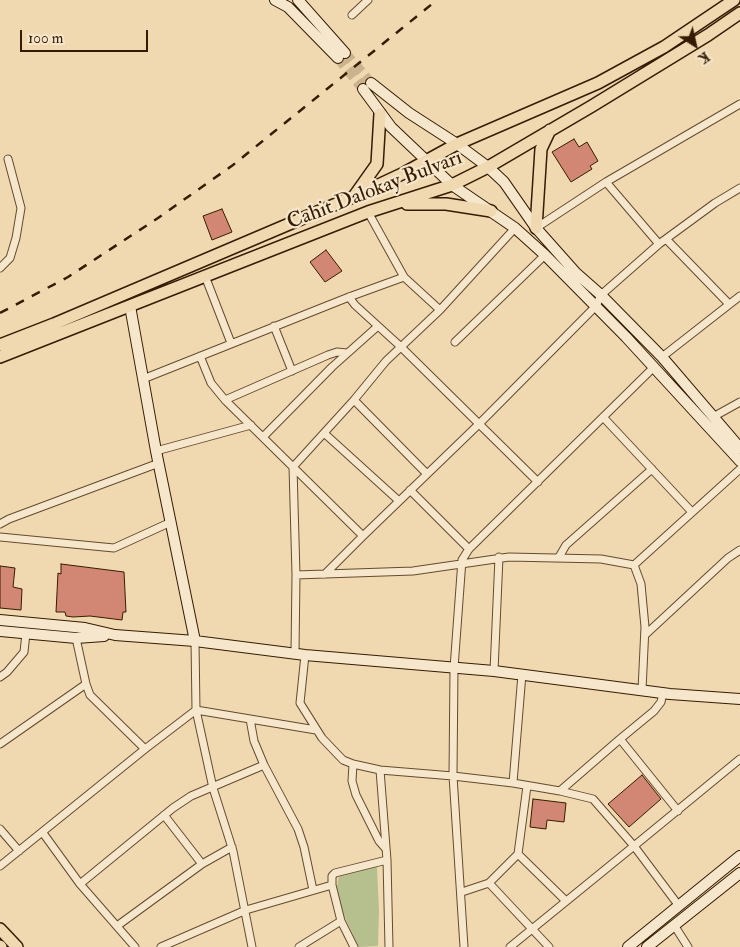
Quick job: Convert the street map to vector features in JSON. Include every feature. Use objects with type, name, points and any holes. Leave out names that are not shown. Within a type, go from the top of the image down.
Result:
[{"type":"main road","points":[[275,0],[288,7],[341,56],[298,0]]},
{"type":"main road","name":"Cahit Dalokay Bulvarı","points":[[0,345],[54,324],[355,196],[404,173],[457,144],[613,76],[664,47],[734,0]]},
{"type":"main road","name":"Cahit Dalokay Bulvarı","points":[[0,357],[368,212],[452,185],[488,167],[550,130],[740,13]]},
{"type":"main road","points":[[740,448],[662,357],[601,295],[576,273],[536,228],[504,182],[488,167],[457,144],[367,86],[380,114],[390,127],[452,185],[515,228],[545,255],[654,367],[740,461]]},
{"type":"main road","points":[[355,196],[377,164],[380,114]]},
{"type":"main road","points":[[536,228],[541,149],[550,130]]},
{"type":"main road","points":[[395,204],[446,204],[491,211]]},
{"type":"main road","points":[[130,306],[156,451],[195,641]]},
{"type":"main road","points":[[0,620],[85,628],[115,635]]},
{"type":"main road","points":[[0,631],[76,638],[115,635],[195,641],[300,654],[522,674],[663,693],[740,699]]},
{"type":"main road","points":[[628,947],[740,856]]},
{"type":"main road","points":[[654,945],[674,925],[740,873]]},
{"type":"main road","points":[[0,929],[18,947]]},
{"type":"street","points":[[352,15],[368,0]]},
{"type":"street","points":[[536,228],[606,182],[740,104]]},
{"type":"street","points":[[0,268],[10,258],[16,238],[21,208],[8,159]]},
{"type":"street","points":[[606,182],[659,244]]},
{"type":"street","points":[[325,574],[479,424],[596,306],[601,295],[666,238],[715,203],[740,188]]},
{"type":"street","points":[[368,212],[404,277],[440,310]]},
{"type":"street","points":[[515,228],[440,310],[400,346],[354,400],[293,466],[300,703],[316,730],[334,752],[353,764],[380,770],[453,776],[527,786],[560,791],[594,800],[634,846],[679,906]]},
{"type":"street","points":[[666,238],[729,304]]},
{"type":"street","points":[[455,342],[545,255]]},
{"type":"street","points":[[205,276],[231,343]]},
{"type":"street","points":[[143,380],[349,296],[404,277]]},
{"type":"street","points":[[349,296],[354,305],[400,346],[538,482]]},
{"type":"street","points":[[662,357],[740,296]]},
{"type":"street","points":[[274,326],[292,371]]},
{"type":"street","points":[[263,438],[346,353],[378,326]]},
{"type":"street","points":[[225,400],[328,355],[337,352],[346,353]]},
{"type":"street","points":[[200,356],[211,383],[225,400],[363,536]]},
{"type":"street","points":[[464,947],[462,892],[453,776],[454,668],[461,565],[469,549],[654,367]]},
{"type":"street","points":[[354,400],[427,474]]},
{"type":"street","points":[[714,417],[740,402]]},
{"type":"street","points":[[603,417],[691,512]]},
{"type":"street","points":[[156,451],[251,425]]},
{"type":"street","points":[[324,433],[399,501]]},
{"type":"street","points":[[0,524],[159,462]]},
{"type":"street","points":[[559,557],[566,545],[652,469]]},
{"type":"street","points":[[634,565],[740,469]]},
{"type":"street","points":[[410,490],[469,549]]},
{"type":"street","points":[[0,537],[114,548],[170,522]]},
{"type":"street","points":[[645,635],[728,558],[740,550]]},
{"type":"street","points":[[296,575],[413,571],[461,565],[499,557],[601,559],[634,565]]},
{"type":"street","points":[[494,671],[499,557]]},
{"type":"street","points":[[634,565],[641,584],[645,635],[642,690]]},
{"type":"street","points":[[0,677],[7,672],[24,652],[26,633]]},
{"type":"street","points":[[76,638],[90,695],[145,749]]},
{"type":"street","points":[[195,641],[196,710],[213,788],[232,847],[252,947]]},
{"type":"street","points":[[513,784],[522,674]]},
{"type":"street","points":[[0,744],[86,684]]},
{"type":"street","points":[[560,791],[654,711],[661,702],[663,693]]},
{"type":"street","points":[[0,866],[196,710],[316,730]]},
{"type":"street","points":[[250,719],[254,742],[264,765],[298,829],[304,847],[313,890]]},
{"type":"street","points":[[620,739],[678,810]]},
{"type":"street","points":[[510,947],[740,759]]},
{"type":"street","points":[[353,764],[352,781],[356,795],[378,841],[386,849]]},
{"type":"street","points":[[80,884],[164,815],[191,796],[264,765]]},
{"type":"street","points":[[380,770],[387,860],[389,947]]},
{"type":"street","points":[[462,892],[489,883],[518,854],[527,786]]},
{"type":"street","points":[[164,815],[202,864]]},
{"type":"street","points":[[0,829],[19,851]]},
{"type":"street","points":[[43,832],[80,884],[135,947]]},
{"type":"street","points":[[117,926],[202,864],[232,847]]},
{"type":"street","points":[[518,854],[566,901]]},
{"type":"street","points":[[354,947],[341,921],[332,885],[332,876],[334,873],[387,860]]},
{"type":"street","points":[[489,883],[549,947]]},
{"type":"street","points":[[161,947],[246,910],[332,885]]},
{"type":"street","points":[[299,947],[341,921]]},
{"type":"street","points":[[674,925],[688,947]]},
{"type":"green space","points":[[377,866],[378,946],[359,947],[340,907],[337,887],[339,875]]},
{"type":"building","points":[[574,139],[579,147],[587,142],[598,161],[590,166],[592,169],[571,182],[552,152]]},
{"type":"building","points":[[222,209],[232,232],[212,240],[203,216]]},
{"type":"building","points":[[326,250],[342,271],[325,282],[310,262]]},
{"type":"building","points":[[61,564],[124,572],[126,612],[123,612],[122,620],[90,616],[73,617],[66,616],[65,612],[56,612],[58,573],[61,574]]},
{"type":"building","points":[[0,566],[15,568],[13,587],[22,589],[21,610],[0,608]]},
{"type":"building","points":[[642,775],[661,799],[629,827],[608,804]]},
{"type":"building","points":[[533,799],[566,803],[564,822],[547,820],[546,829],[530,827]]},
{"type":"tunnel","points":[[345,53],[371,83]]},
{"type":"tunnel","points":[[338,58],[363,89]]},
{"type":"railway","points":[[0,313],[68,277],[158,218],[233,165],[437,0]]}]
